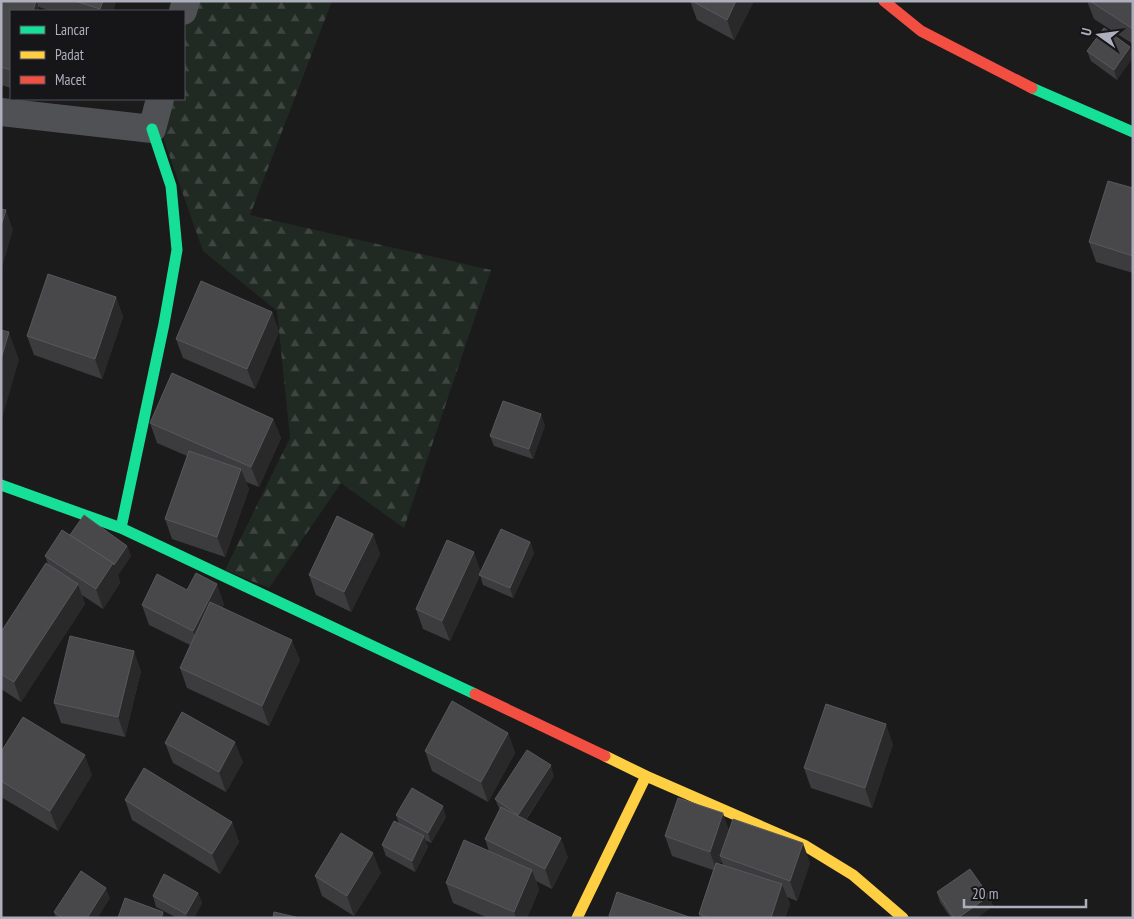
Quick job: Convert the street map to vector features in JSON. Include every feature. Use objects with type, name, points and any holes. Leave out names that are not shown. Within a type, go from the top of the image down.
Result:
[{"type":"street","points":[[884,1],[921,31],[1021,83],[1133,132]]},
{"type":"street","points":[[121,528],[164,324],[177,250],[171,186],[152,129],[160,100]]},
{"type":"street","points":[[1,112],[152,129]]},
{"type":"street","points":[[1,485],[121,528],[426,670],[646,776],[804,845],[853,875],[904,918]]},
{"type":"street","points":[[577,918],[646,776]]},
{"type":"green space","points":[[191,1],[332,1],[250,215],[491,270],[404,528],[341,483],[269,588],[225,570],[290,438],[277,311],[203,251],[159,126],[166,100],[185,100],[185,25]]},
{"type":"building","points":[[1,1],[36,1],[33,10],[10,10],[10,70],[1,67]]},
{"type":"building","points":[[75,1],[103,1],[100,9]]},
{"type":"building","points":[[692,1],[736,1],[727,20]]},
{"type":"building","points":[[1090,1],[1133,1],[1133,29]]},
{"type":"building","points":[[1104,28],[1130,47],[1114,70],[1087,51]]},
{"type":"building","points":[[1108,181],[1133,188],[1133,256],[1089,242]]},
{"type":"building","points":[[1,209],[6,210],[1,226]]},
{"type":"building","points":[[48,274],[116,297],[95,359],[27,336]]},
{"type":"building","points":[[201,281],[272,312],[247,369],[176,339]]},
{"type":"building","points":[[1,330],[9,332],[1,359]]},
{"type":"building","points":[[172,373],[273,419],[251,467],[150,423]]},
{"type":"building","points":[[503,401],[541,414],[529,449],[490,436]]},
{"type":"building","points":[[189,451],[241,469],[217,537],[165,519]]},
{"type":"building","points":[[84,515],[127,546],[114,565],[70,535]]},
{"type":"building","points":[[337,516],[373,534],[344,592],[309,575]]},
{"type":"building","points":[[501,529],[530,542],[510,588],[479,575]]},
{"type":"building","points":[[62,530],[113,563],[96,589],[45,556]]},
{"type":"building","points":[[447,540],[474,552],[442,621],[416,609]]},
{"type":"building","points":[[46,563],[78,584],[14,682],[1,674],[1,632]]},
{"type":"building","points":[[196,573],[217,584],[193,631],[142,605],[157,574],[187,590]]},
{"type":"building","points":[[210,602],[292,640],[262,706],[180,668]]},
{"type":"building","points":[[70,636],[134,651],[118,717],[54,703]]},
{"type":"building","points":[[452,701],[508,733],[481,782],[425,751]]},
{"type":"building","points":[[826,704],[886,724],[865,788],[804,768]]},
{"type":"building","points":[[182,712],[235,742],[219,772],[165,743]]},
{"type":"building","points":[[23,717],[85,755],[50,811],[1,781],[1,752]]},
{"type":"building","points":[[527,750],[551,765],[518,815],[495,799]]},
{"type":"building","points":[[144,768],[232,822],[212,854],[125,800]]},
{"type":"building","points":[[412,788],[443,806],[428,833],[396,815]]},
{"type":"building","points":[[678,798],[723,813],[710,852],[665,836]]},
{"type":"building","points":[[501,807],[561,838],[545,869],[485,839]]},
{"type":"building","points":[[733,819],[803,843],[790,881],[720,856]]},
{"type":"building","points":[[394,821],[424,836],[412,861],[382,845]]},
{"type":"building","points":[[341,833],[373,853],[347,896],[315,876]]},
{"type":"building","points":[[464,840],[532,870],[514,912],[446,883]]},
{"type":"building","points":[[716,863],[782,884],[771,918],[709,918],[699,914]]},
{"type":"building","points":[[970,869],[989,896],[958,918],[954,918],[937,892]]},
{"type":"building","points":[[81,871],[106,888],[87,918],[63,918],[54,912]]},
{"type":"building","points":[[164,874],[198,893],[186,914],[153,896]]},
{"type":"building","points":[[617,892],[692,918],[613,918],[609,916]]},
{"type":"building","points":[[125,898],[163,912],[161,918],[118,918]]},
{"type":"building","points":[[274,912],[300,918],[273,918]]},
{"type":"traffic: fast","points":[[1032,88],[1133,132]]},
{"type":"traffic: fast","points":[[121,528],[164,324],[177,250],[171,186],[152,129]]},
{"type":"traffic: fast","points":[[1,485],[121,528],[475,694]]},
{"type":"traffic: slow","points":[[577,918],[646,776],[605,756]]},
{"type":"traffic: slow","points":[[646,776],[804,845],[853,875],[903,918]]},
{"type":"traffic: jam","points":[[884,1],[921,31],[1032,88]]},
{"type":"traffic: jam","points":[[475,694],[605,756]]}]
